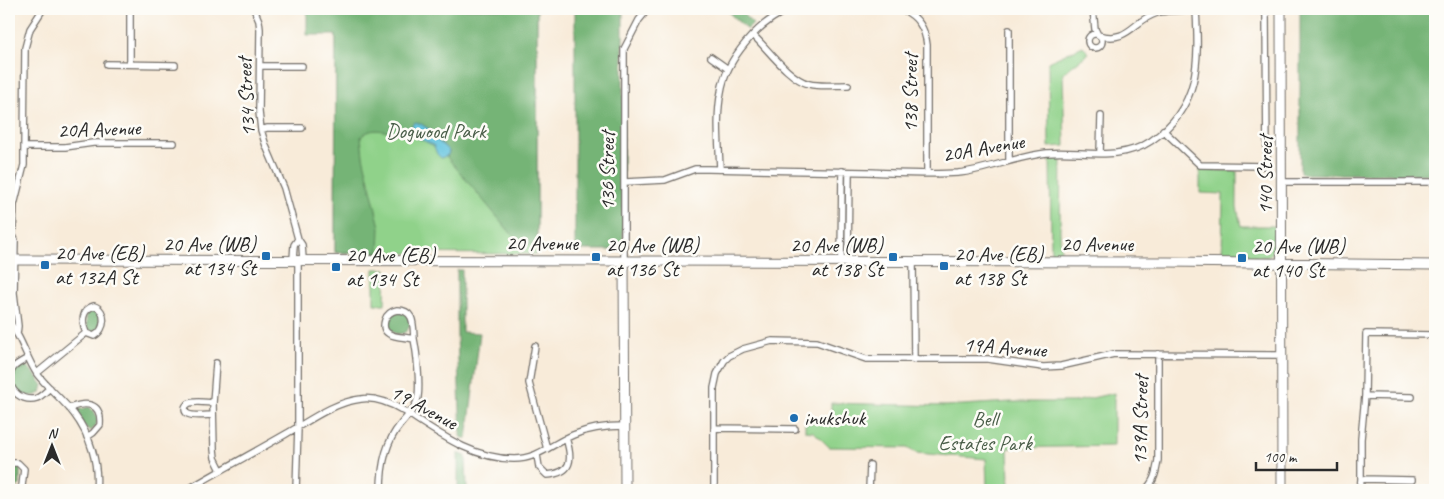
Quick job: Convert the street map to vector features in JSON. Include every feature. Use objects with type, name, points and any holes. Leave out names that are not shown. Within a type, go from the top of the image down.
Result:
[{"type":"street","points":[[9,248],[12,236],[14,205],[24,165],[25,48],[30,29],[43,9]]},
{"type":"street","points":[[130,9],[130,64]]},
{"type":"street","name":"134 Street","points":[[254,9],[259,21],[260,30],[261,130],[284,188],[298,239],[302,245],[298,260]]},
{"type":"street","name":"136 Street","points":[[625,490],[624,49],[639,20],[648,9]]},
{"type":"street","points":[[720,169],[720,97],[728,69],[753,35],[768,20],[790,9]]},
{"type":"street","name":"138 Street","points":[[902,9],[914,16],[923,27],[927,45],[926,172]]},
{"type":"street","points":[[1093,9],[1095,29],[1098,35],[1105,37],[1119,36],[1152,14],[1194,9],[1195,75],[1192,88],[1180,113],[1163,130],[1200,165],[1267,166],[1266,14],[1262,9]]},
{"type":"street","name":"140 Street","points":[[1281,9],[1282,490]]},
{"type":"street","points":[[1009,30],[1009,161]]},
{"type":"street","points":[[753,35],[792,73],[804,82],[819,85],[848,85]]},
{"type":"street","points":[[711,57],[728,69]]},
{"type":"street","points":[[107,64],[174,65]]},
{"type":"street","points":[[260,66],[302,66]]},
{"type":"street","points":[[1100,153],[1101,116]]},
{"type":"street","points":[[261,130],[267,128],[302,128]]},
{"type":"street","name":"20A Avenue","points":[[625,182],[665,180],[695,170],[720,169],[963,172],[1044,154],[1118,153],[1136,148],[1150,141],[1163,130]]},
{"type":"street","name":"20A Avenue","points":[[24,147],[65,147],[93,143],[174,143]]},
{"type":"street","points":[[845,261],[846,172]]},
{"type":"street","points":[[1282,182],[1435,182]]},
{"type":"street","points":[[12,236],[15,240],[12,260],[12,293],[17,334],[37,373],[69,408],[81,425],[94,456],[96,490]]},
{"type":"street","name":"134 Street","points":[[296,490],[298,260],[294,245],[298,239]]},
{"type":"street","name":"20 Avenue","points":[[12,260],[913,261],[1435,265]]},
{"type":"street","points":[[913,261],[914,360]]},
{"type":"street","points":[[94,306],[100,308],[103,313],[102,329],[99,334],[94,336],[86,332],[84,313],[88,308],[94,306]]},
{"type":"street","points":[[381,490],[381,473],[388,447],[400,425],[409,415],[418,397],[413,320],[411,315],[402,310],[397,310],[388,315],[384,323],[385,328],[390,334],[414,339]]},
{"type":"street","points":[[9,316],[12,329],[17,334]]},
{"type":"street","points":[[37,373],[86,332]]},
{"type":"street","points":[[1360,490],[1362,479],[1361,439],[1365,396],[1366,334],[1435,336]]},
{"type":"street","name":"19A Avenue","points":[[714,428],[715,380],[720,367],[729,356],[765,342],[808,341],[826,344],[866,359],[988,359],[1043,367],[1061,366],[1114,354],[1282,355]]},
{"type":"street","points":[[535,346],[529,383],[547,449]]},
{"type":"street","name":"139A Street","points":[[1151,485],[1156,475],[1158,460],[1158,354]]},
{"type":"street","points":[[28,358],[19,363],[11,372],[10,378],[13,390],[22,398],[30,399],[40,396],[50,388]]},
{"type":"street","points":[[216,363],[213,403],[215,458],[221,470]]},
{"type":"street","points":[[1365,396],[1412,397]]},
{"type":"street","name":"19 Avenue","points":[[186,490],[298,426],[337,406],[363,399],[379,400],[409,415],[444,437],[482,453],[512,459],[529,458],[537,455],[566,438],[588,430],[625,426]]},
{"type":"street","points":[[213,403],[189,403],[185,410],[190,415],[213,415]]},
{"type":"street","points":[[69,408],[88,404],[94,406],[99,412],[100,424],[94,433],[87,437]]},
{"type":"street","points":[[714,490],[714,428],[795,429]]},
{"type":"street","points":[[537,455],[539,467],[546,475],[557,474],[565,470],[570,460],[566,438]]},
{"type":"street","points":[[9,466],[12,463],[18,463],[24,469],[22,486],[16,490]]},
{"type":"street","points":[[870,465],[870,490]]},
{"type":"street","points":[[1362,479],[1412,480]]},
{"type":"street","points":[[1145,490],[1151,485],[1159,490]]},
{"type":"green space","name":"Dogwood Park","points":[[307,9],[537,9],[537,244],[520,244],[447,157],[449,151],[436,139],[432,131],[415,122],[412,125],[414,129],[404,133],[375,130],[361,137],[363,156],[380,227],[379,252],[335,252],[336,35],[307,35]]},
{"type":"green space","name":"Dogwood Park","points":[[336,9],[537,9],[537,254],[335,253]]},
{"type":"green space","points":[[575,9],[623,9],[623,250],[575,250]]},
{"type":"green space","points":[[725,9],[738,9],[753,24],[747,30]]},
{"type":"green space","points":[[1300,9],[1435,9],[1435,171],[1433,174],[1302,174],[1300,172]]},
{"type":"green space","points":[[1083,46],[1089,53],[1063,73],[1065,146],[1049,147],[1048,62]]},
{"type":"green space","points":[[1050,157],[1061,158],[1061,254],[1051,254]]},
{"type":"green space","points":[[1200,170],[1237,171],[1237,207],[1241,226],[1275,226],[1276,243],[1271,254],[1267,257],[1222,257],[1223,194],[1200,193]]},
{"type":"green space","points":[[374,269],[386,269],[385,304],[374,304]]},
{"type":"green space","points":[[457,270],[462,270],[462,332],[480,333],[467,439],[461,437],[457,335]]},
{"type":"green space","points":[[91,309],[96,309],[100,314],[99,328],[97,331],[92,332],[87,328],[86,314]]},
{"type":"green space","points":[[395,312],[403,312],[410,319],[410,327],[403,334],[395,334],[388,327],[388,319]]},
{"type":"green space","points":[[21,365],[31,370],[43,385],[41,393],[33,396],[26,395],[20,393],[16,388],[13,376]]},
{"type":"green space","name":"Bell Estates Park","points":[[1114,393],[1114,446],[1008,448],[1009,486],[987,487],[986,459],[916,453],[907,448],[829,447],[814,432],[805,431],[805,423],[831,423],[831,403],[946,406],[1011,402],[1074,402]]},
{"type":"green space","points":[[89,407],[95,412],[97,418],[96,425],[91,431],[81,422],[77,410]]},
{"type":"green space","points":[[458,453],[466,456],[467,490],[429,490],[458,489]]},
{"type":"green space","points":[[20,465],[20,485],[13,490],[9,490],[9,470],[11,466]]},
{"type":"water","points":[[415,122],[432,131],[436,139],[449,151],[448,155],[441,158],[434,146],[415,136],[412,125]]},
{"type":"place","name":"20 Ave (WB) at 134 St","points":[[266,256]]},
{"type":"place","name":"20 Ave (WB) at 136 St","points":[[596,257]]},
{"type":"place","name":"20 Ave (WB) at 138 St","points":[[893,257]]},
{"type":"place","name":"20 Ave (WB) at 140 St","points":[[1242,258]]},
{"type":"place","name":"20 Ave (EB) at 132A St","points":[[45,265]]},
{"type":"place","name":"20 Ave (EB) at 138 St","points":[[944,266]]},
{"type":"place","name":"20 Ave (EB) at 134 St","points":[[336,267]]},
{"type":"place","name":"inukshuk","points":[[794,418]]}]
